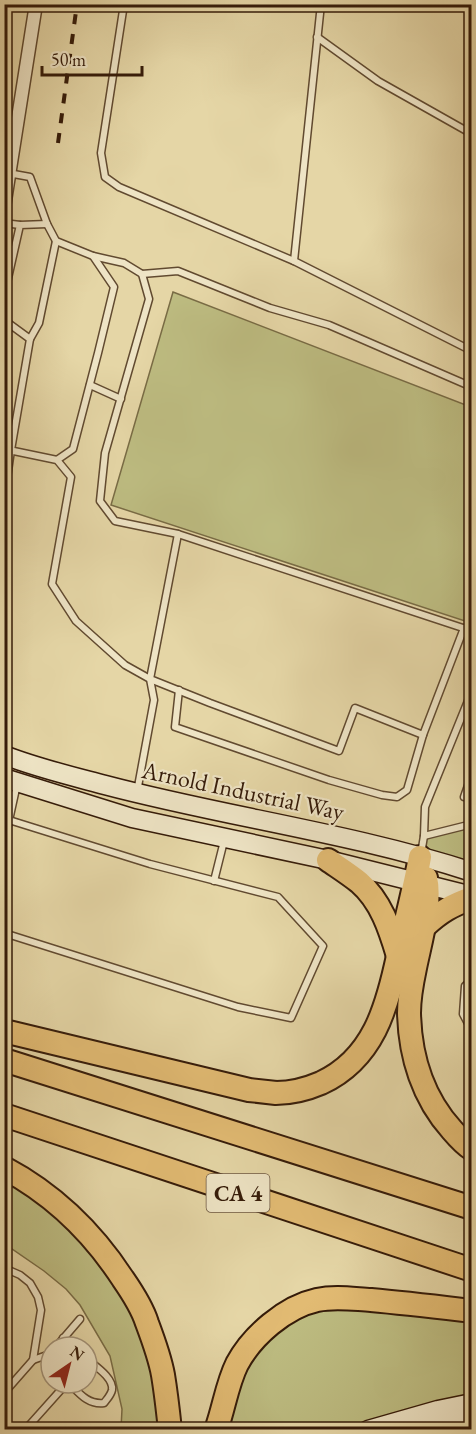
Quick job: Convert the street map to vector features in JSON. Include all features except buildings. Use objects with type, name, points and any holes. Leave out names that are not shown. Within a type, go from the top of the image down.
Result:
[{"type":"highway","points":[[422,847],[424,926],[409,1010],[411,1043],[422,1085],[443,1120],[471,1149]]},
{"type":"highway","points":[[328,860],[360,884],[380,909],[398,956]]},
{"type":"highway","points":[[4,1031],[249,1089],[278,1093],[309,1089],[347,1067],[364,1048],[381,1020],[398,956],[422,883]]},
{"type":"highway","points":[[424,926],[440,912],[471,897]]},
{"type":"highway","name":"CA 4","points":[[4,1060],[471,1208]]},
{"type":"highway","name":"CA 4","points":[[4,1115],[471,1270]]},
{"type":"highway","points":[[4,1168],[24,1178],[68,1213],[105,1253],[131,1290],[147,1321],[163,1374],[170,1430]]},
{"type":"highway","points":[[223,1424],[236,1366],[245,1351],[259,1333],[278,1318],[315,1300],[336,1298],[471,1311]]},
{"type":"street","points":[[4,207],[7,173],[36,4]]},
{"type":"street","name":"Arnold Industrial Way","points":[[4,755],[30,765],[137,793],[351,840],[422,847],[471,872]]},
{"type":"street","name":"Arnold Industrial Way","points":[[11,781],[132,818],[328,860],[471,897]]},
{"type":"street","points":[[368,1430],[471,1403]]},
{"type":"street","points":[[416,1430],[471,1417]]},
{"type":"lane","points":[[124,4],[101,153],[105,177],[119,188],[294,261],[471,351]]},
{"type":"lane","points":[[294,261],[321,4]]},
{"type":"lane","points":[[317,37],[378,81],[471,134]]},
{"type":"lane","points":[[4,499],[8,450],[30,339],[39,323],[56,241],[47,224],[30,177],[7,173]]},
{"type":"lane","points":[[4,223],[47,224]]},
{"type":"lane","points":[[4,296],[21,225]]},
{"type":"lane","points":[[56,241],[93,256],[124,263],[142,274],[178,271],[270,308],[329,325],[471,387]]},
{"type":"lane","points":[[57,460],[73,449],[114,287],[93,256]]},
{"type":"lane","points":[[142,274],[149,299],[105,453],[100,501],[115,520],[178,534],[471,631]]},
{"type":"lane","points":[[4,320],[30,339]]},
{"type":"lane","points":[[90,385],[121,399]]},
{"type":"lane","points":[[8,450],[57,460],[71,477],[52,584],[76,621],[125,665],[150,679],[339,751],[355,708],[423,735]]},
{"type":"lane","points":[[137,793],[154,700],[150,679],[178,534]]},
{"type":"lane","points":[[179,690],[175,727],[329,780],[397,797],[407,790],[423,735],[464,628]]},
{"type":"lane","points":[[471,691],[425,807],[422,847],[471,824]]},
{"type":"lane","points":[[471,774],[464,797],[471,794]]},
{"type":"lane","points":[[4,843],[9,820],[11,781]]},
{"type":"lane","points":[[4,933],[238,1007],[291,1018],[323,946],[278,897],[150,864],[9,820]]},
{"type":"lane","points":[[214,881],[225,837]]},
{"type":"lane","points":[[471,979],[465,986],[463,1014],[471,1031]]},
{"type":"lane","points":[[4,1268],[20,1275],[30,1283],[38,1297],[41,1310],[33,1360]]},
{"type":"lane","points":[[66,1335],[80,1318]]},
{"type":"lane","points":[[4,1393],[33,1360],[39,1358]]},
{"type":"lane","points":[[82,1395],[96,1404],[104,1403],[112,1393],[112,1385],[99,1370]]},
{"type":"lane","points":[[25,1430],[57,1395]]},
{"type":"shaded area","points":[[173,292],[471,407],[471,623],[111,505]]},
{"type":"shaded area","points":[[471,824],[471,872],[420,857],[424,836]]},
{"type":"shaded area","points":[[4,1168],[131,1290],[170,1429],[121,1429],[122,1409],[110,1356],[99,1335],[80,1305],[66,1289],[5,1244]]},
{"type":"shaded area","points":[[298,1307],[471,1311],[471,1403],[368,1430],[231,1429],[222,1414],[236,1366]]},
{"type":"railway","points":[[58,143],[77,4]]}]
